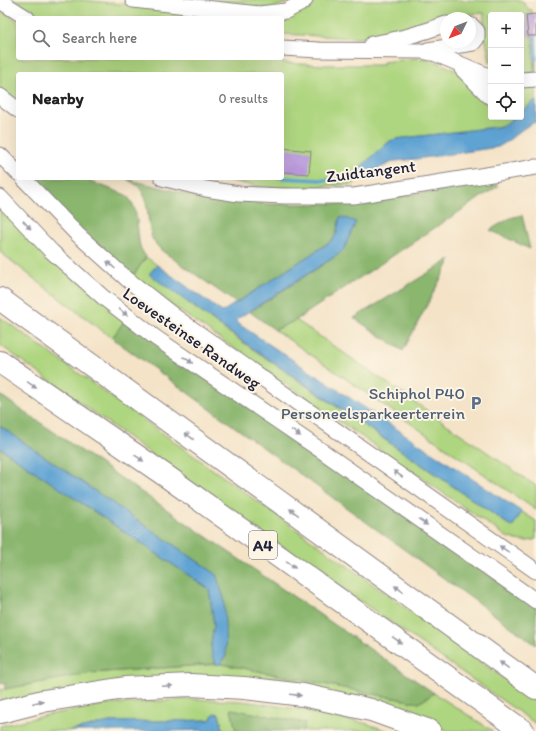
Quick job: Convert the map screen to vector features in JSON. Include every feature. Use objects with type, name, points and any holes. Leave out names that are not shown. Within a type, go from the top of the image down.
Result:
[{"type":"highway","name":"A4","points":[[0,289],[37,326]]},
{"type":"highway","name":"A4","points":[[0,299],[536,688]]},
{"type":"highway","name":"A4","points":[[0,362],[169,478],[523,731]]},
{"type":"highway","points":[[0,712],[43,701],[125,688],[192,685],[244,688],[303,696],[371,710],[430,731]]},
{"type":"street","points":[[133,0],[259,14],[286,11],[302,2]]},
{"type":"street","points":[[0,1],[24,16]]},
{"type":"street","points":[[319,50],[395,40],[440,26]]},
{"type":"street","points":[[284,48],[422,51],[442,48]]},
{"type":"street","points":[[422,51],[436,54],[488,76]]},
{"type":"street","points":[[436,54],[466,72],[488,94]]},
{"type":"street","points":[[0,96],[16,108]]},
{"type":"street","points":[[0,155],[16,171]]},
{"type":"street","name":"Zuidtangent","points":[[170,180],[206,189],[239,194],[284,196],[354,196],[536,167]]},
{"type":"street","name":"Loevesteinse Randweg","points":[[25,180],[82,239],[127,279],[168,311],[535,568]]},
{"type":"street","name":"Loevesteinse Randweg","points":[[0,197],[51,251],[104,298],[156,338],[533,594]]},
{"type":"street","points":[[533,594],[535,568]]},
{"type":"green space","points":[[10,0],[83,0],[231,16],[40,16],[24,9]]},
{"type":"green space","points":[[190,0],[298,0],[270,8]]},
{"type":"green space","points":[[315,0],[521,0],[528,9],[532,10],[532,15],[526,15],[528,36],[532,36],[534,73],[524,73],[524,12],[488,12],[488,52],[486,40],[484,39],[484,13],[440,12],[440,20],[376,38],[284,34],[284,17],[302,11]]},
{"type":"green space","points":[[0,10],[16,20],[16,60],[283,60],[283,63],[383,65],[383,62],[417,58],[427,59],[437,62],[461,74],[488,105],[488,120],[511,120],[497,127],[396,139],[390,141],[378,152],[359,175],[362,176],[354,184],[264,188],[227,180],[284,180],[284,72],[16,72],[16,106],[0,94]]},
{"type":"green space","points":[[533,36],[536,36],[536,91]]},
{"type":"green space","points":[[535,85],[536,101],[524,110],[524,86]]},
{"type":"green space","points":[[28,180],[87,180],[126,195],[134,206],[140,246],[146,257],[132,278]]},
{"type":"green space","points":[[128,180],[195,196],[269,204],[312,204],[351,203],[494,181],[498,186],[296,320],[275,330],[250,312],[339,254],[340,217],[336,235],[330,242],[236,303],[161,250],[155,243],[150,229],[145,198],[138,187]]},
{"type":"green space","points":[[0,203],[125,320],[112,338],[0,252]]},
{"type":"green space","points":[[522,215],[530,249],[490,230],[510,218]]},
{"type":"green space","points":[[146,257],[157,265],[150,274],[219,326],[512,527],[522,512],[536,521],[536,539],[522,541],[507,537],[132,278]]},
{"type":"green space","points":[[451,259],[403,351],[354,318]]},
{"type":"green space","points":[[0,317],[536,702],[536,724],[176,472],[0,345]]},
{"type":"green space","points":[[125,320],[536,607],[536,645],[112,338]]},
{"type":"green space","points":[[296,320],[536,486],[536,510],[275,330]]},
{"type":"green space","points":[[0,395],[434,693],[419,703],[222,664],[216,574],[0,426]]},
{"type":"green space","points":[[0,448],[209,589],[214,625],[211,644],[212,656],[215,664],[91,673],[5,689],[5,683],[0,684]]},
{"type":"green space","points":[[222,664],[419,703],[434,693],[493,731],[448,731],[431,723],[305,688],[0,703],[0,690],[91,673]]},
{"type":"green space","points":[[188,699],[242,701],[299,709],[368,724],[388,731],[303,731],[305,723],[231,709],[236,731],[223,731],[219,714],[214,713],[210,720],[109,722],[70,731],[0,731],[0,726],[47,715],[104,705]]},
{"type":"green space","points":[[231,709],[305,723],[303,731],[236,731]]},
{"type":"water","points":[[536,101],[536,122],[526,127],[498,147],[395,161],[362,176],[358,174],[358,169],[390,141],[503,126],[511,120],[524,120],[524,110]]},
{"type":"water","points":[[340,217],[356,222],[344,249],[339,254],[237,319],[237,323],[522,512],[512,527],[215,322],[149,274],[157,265],[222,312],[330,242],[336,235]]},
{"type":"water","points":[[0,426],[216,574],[224,598],[226,657],[222,660],[222,664],[215,664],[212,656],[211,644],[214,625],[209,589],[0,448]]},
{"type":"water","points":[[214,713],[219,714],[223,731],[70,731],[109,722],[210,720]]},
{"type":"building","points":[[536,14],[536,36],[528,36],[526,15]]},
{"type":"building","points":[[284,148],[311,151],[309,174],[284,172]]},
{"type":"waterway","points":[[535,36],[536,59]]},
{"type":"waterway","points":[[284,178],[340,181]]},
{"type":"place","name":"Schiphol P40 Personeelsparkeerterrein","points":[[476,403]]}]
